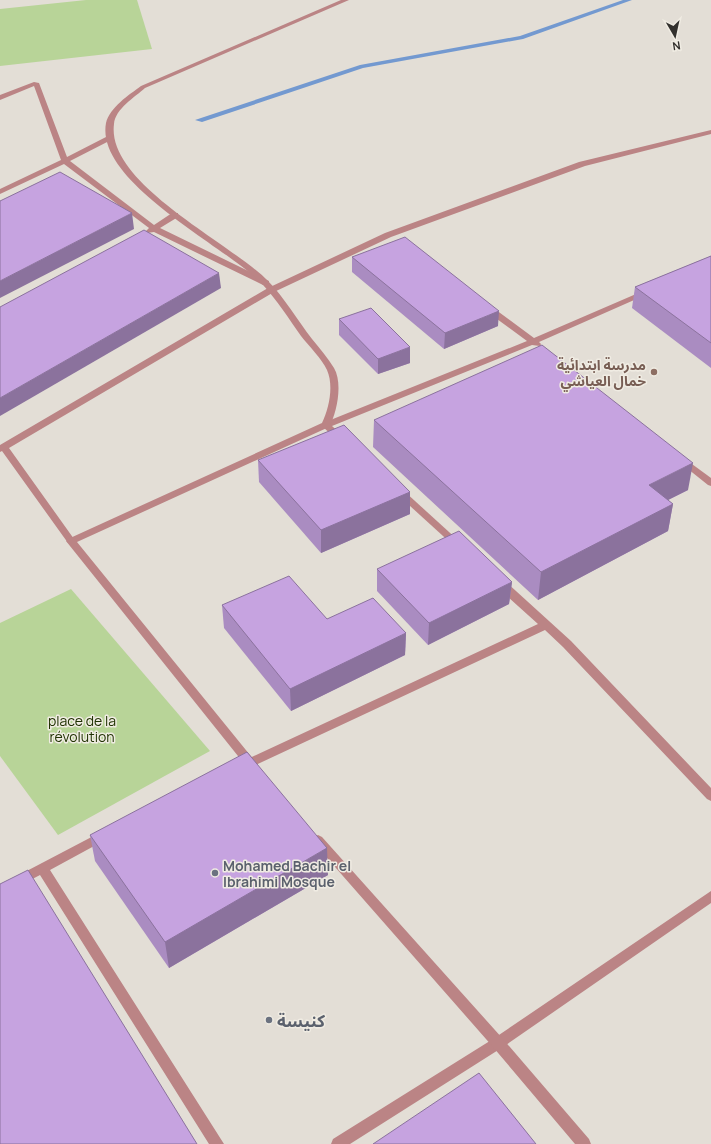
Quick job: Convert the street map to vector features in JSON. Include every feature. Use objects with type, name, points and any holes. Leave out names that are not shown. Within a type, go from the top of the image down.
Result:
[{"type":"street","points":[[326,425],[334,408],[334,387],[331,370],[269,286],[254,270],[175,215],[131,176],[114,154],[109,139],[110,123],[121,105],[143,87],[346,0]]},
{"type":"street","points":[[0,98],[36,83],[65,161],[155,229],[269,286]]},
{"type":"street","points":[[252,766],[71,541],[2,448],[269,286],[582,164],[711,132]]},
{"type":"street","points":[[0,192],[109,139]]},
{"type":"street","points":[[141,236],[155,229],[175,215]]},
{"type":"street","points":[[71,541],[326,425],[534,342],[654,290]]},
{"type":"street","points":[[483,304],[546,351]]},
{"type":"street","points":[[326,425],[347,444]]},
{"type":"street","points":[[674,454],[711,483]]},
{"type":"street","points":[[393,486],[464,550]]},
{"type":"street","points":[[493,577],[567,644],[711,796]]},
{"type":"street","points":[[236,770],[252,766],[545,625]]},
{"type":"street","points":[[0,891],[111,833]]},
{"type":"street","points":[[313,834],[498,1043],[584,1144]]},
{"type":"street","points":[[42,868],[218,1144]]},
{"type":"street","points":[[338,1144],[498,1043],[711,896]]},
{"type":"green space","points":[[86,0],[137,0],[152,49],[0,66],[0,9]]},
{"type":"green space","name":"place de la révolution","points":[[71,589],[210,751],[58,835],[0,756],[0,623]]},
{"type":"building","points":[[60,172],[132,213],[0,281],[0,201]]},
{"type":"building","points":[[144,230],[219,273],[0,398],[0,307]]},
{"type":"building","points":[[405,237],[499,311],[445,333],[352,257]]},
{"type":"building","points":[[711,256],[711,343],[635,287]]},
{"type":"building","points":[[371,308],[410,347],[378,359],[339,319]]},
{"type":"building","points":[[542,345],[693,463],[649,485],[673,504],[541,572],[374,420]]},
{"type":"building","points":[[344,425],[410,492],[321,530],[258,460]]},
{"type":"building","points":[[459,531],[512,582],[429,623],[377,569]]},
{"type":"building","points":[[289,576],[327,619],[373,598],[406,633],[290,689],[222,605]]},
{"type":"building","name":"Mohamed Bachir el Ibrahimi Mosque","points":[[247,752],[327,848],[165,942],[90,835]]},
{"type":"building","points":[[28,870],[197,1144],[0,1144],[0,884]]},
{"type":"building","points":[[479,1073],[536,1144],[373,1144]]},
{"type":"waterway","points":[[199,120],[362,66],[521,38],[629,0]]},
{"type":"place","name":"مدرسة ابتدائية خمال العياشي","points":[[654,372]]},
{"type":"place","name":"Mohamed Bachir el Ibrahimi Mosque","points":[[215,873]]},
{"type":"place","name":"كنيسة","points":[[269,1020]]}]
